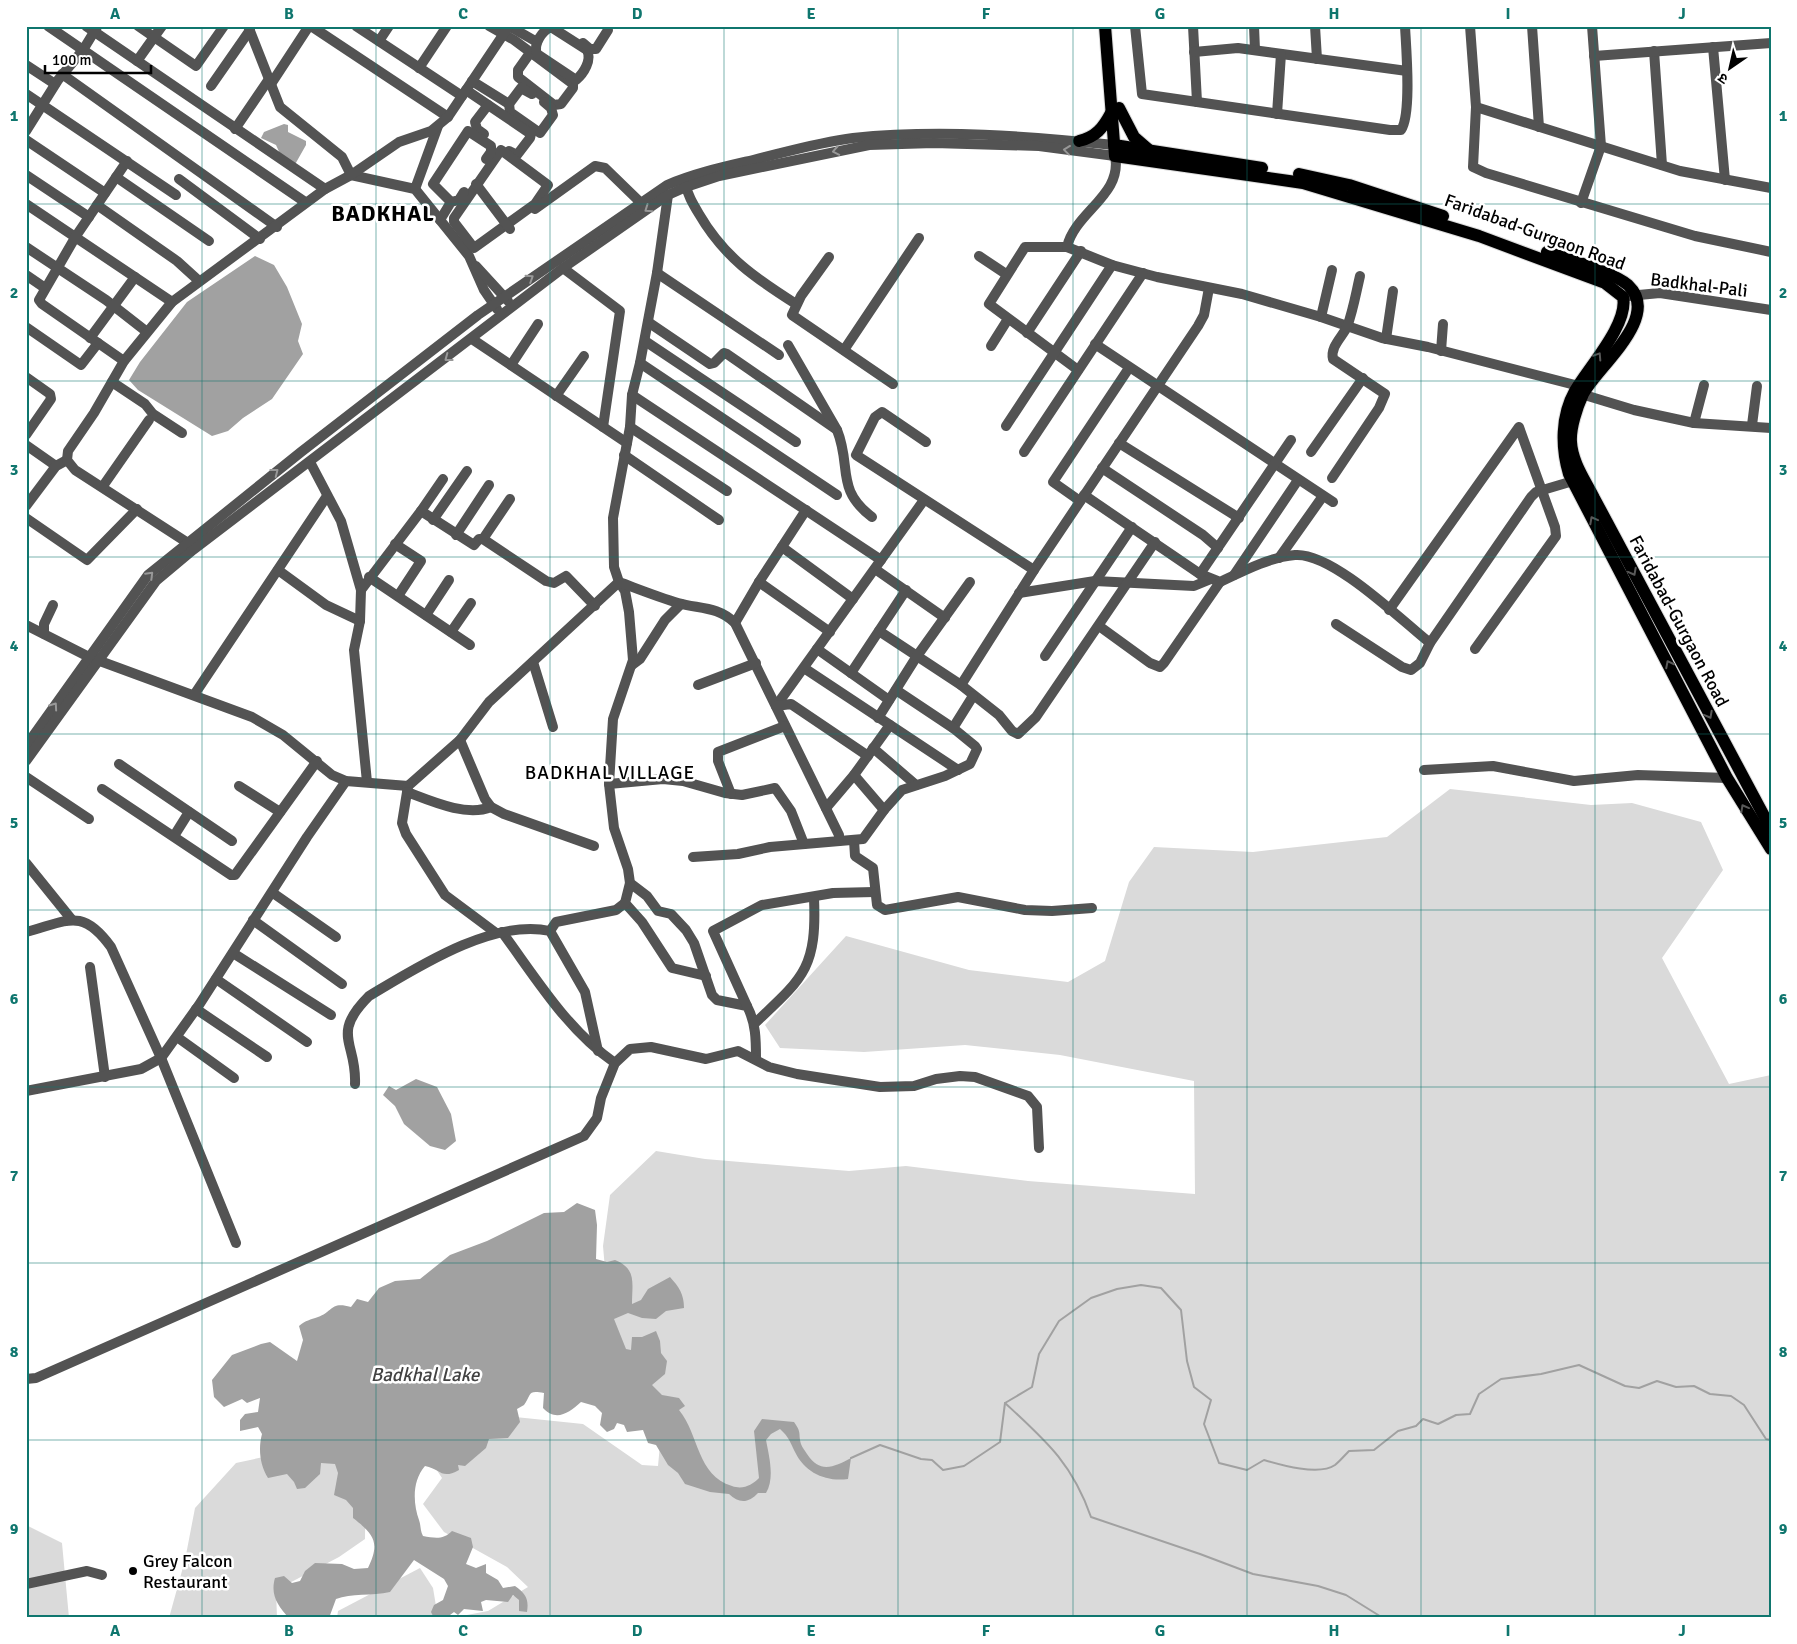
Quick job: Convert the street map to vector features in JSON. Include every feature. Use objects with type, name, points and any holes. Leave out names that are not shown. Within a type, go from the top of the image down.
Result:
[{"type":"main road","points":[[1105,26],[1115,110],[1134,137],[1150,151]]},
{"type":"main road","points":[[1112,26],[1118,151]]},
{"type":"main road","points":[[1079,141],[1094,136],[1115,110]]},
{"type":"main road","name":"Faridabad-Gurgaon Road","points":[[1118,151],[1150,151],[1290,172],[1349,185],[1584,265],[1620,280],[1630,296]]},
{"type":"main road","name":"Faridabad-Gurgaon Road","points":[[1118,151],[1303,183],[1478,236],[1605,283],[1630,296]]},
{"type":"main road","name":"Faridabad-Gurgaon Road","points":[[1630,296],[1623,314],[1579,391],[1565,421],[1563,438],[1565,460],[1573,482],[1727,778],[1771,849]]},
{"type":"main road","name":"Faridabad-Gurgaon Road","points":[[1579,391],[1570,440],[1575,462],[1771,829]]},
{"type":"street","points":[[48,26],[305,202]]},
{"type":"street","points":[[138,26],[196,66],[224,26]]},
{"type":"street","points":[[137,61],[162,26]]},
{"type":"street","points":[[235,129],[310,26],[448,117]]},
{"type":"street","points":[[356,26],[419,68],[467,89],[510,104]]},
{"type":"street","points":[[379,41],[389,26]]},
{"type":"street","points":[[419,68],[447,26]]},
{"type":"street","points":[[489,26],[507,29],[537,42]]},
{"type":"street","points":[[560,26],[594,50],[606,33],[607,26]]},
{"type":"street","points":[[1135,26],[1142,94],[1401,130],[1405,120],[1407,71],[1405,26]]},
{"type":"street","points":[[1193,26],[1197,102]]},
{"type":"street","points":[[1254,26],[1256,50]]},
{"type":"street","points":[[1315,26],[1317,58]]},
{"type":"street","points":[[1470,26],[1476,107],[1472,167],[1581,203],[1695,236],[1771,252]]},
{"type":"street","points":[[1532,26],[1539,126]]},
{"type":"street","points":[[1581,203],[1601,146],[1592,26]]},
{"type":"street","points":[[551,27],[587,50],[589,61],[578,79],[573,80],[537,54],[537,42],[545,31],[551,27]]},
{"type":"street","points":[[26,131],[62,74],[83,50],[93,28],[137,61],[324,189]]},
{"type":"street","points":[[249,28],[280,107],[342,157],[351,175]]},
{"type":"street","points":[[211,86],[249,28]]},
{"type":"street","points":[[507,29],[514,40],[573,84],[573,88],[561,104],[554,105],[518,77],[518,70],[530,53]]},
{"type":"street","points":[[192,545],[103,486],[75,470],[67,460],[68,451],[94,413],[124,362],[172,302],[277,227],[305,202],[324,189],[351,175],[399,142],[431,131],[438,126],[448,117],[507,29]]},
{"type":"street","points":[[1594,56],[1771,43]]},
{"type":"street","points":[[1713,47],[1725,180]]},
{"type":"street","points":[[1194,52],[1238,48],[1407,71]]},
{"type":"street","points":[[1654,51],[1662,165]]},
{"type":"street","points":[[1277,114],[1281,54]]},
{"type":"street","points":[[26,65],[56,84]]},
{"type":"street","points":[[62,74],[277,227]]},
{"type":"street","points":[[524,88],[549,106],[553,115],[540,134],[510,112],[510,104],[518,89],[524,88]]},
{"type":"street","points":[[467,89],[531,134],[518,156],[476,126],[475,122],[488,105]]},
{"type":"street","points":[[26,94],[176,195]]},
{"type":"street","points":[[1476,107],[1662,165],[1725,180],[1771,188]]},
{"type":"street","points":[[415,189],[438,126]]},
{"type":"street","points":[[440,220],[451,202],[459,200],[491,152],[490,144],[471,131],[466,134],[433,184],[451,202]]},
{"type":"street","points":[[192,545],[301,452],[505,296],[640,202],[685,182],[791,150],[852,138],[922,135],[1041,137],[1079,141],[1118,151]]},
{"type":"street","points":[[26,140],[105,193]]},
{"type":"street","points":[[26,761],[148,575],[310,462],[563,268],[685,182],[869,145],[934,143],[1039,146],[1118,151]]},
{"type":"street","points":[[471,260],[508,226],[535,204],[548,182],[501,150],[454,218],[472,247],[476,248],[508,226],[594,166],[605,168],[640,202]]},
{"type":"street","points":[[1068,247],[1073,231],[1100,200],[1114,180],[1118,151]]},
{"type":"street","points":[[124,362],[42,304],[40,296],[58,269],[76,236],[127,161]]},
{"type":"street","points":[[26,175],[89,217]]},
{"type":"street","points":[[351,175],[415,189],[471,260],[505,296],[512,307]]},
{"type":"street","points":[[116,176],[208,241]]},
{"type":"street","points":[[179,179],[260,238]]},
{"type":"street","points":[[685,182],[703,221],[723,250],[751,273],[796,304]]},
{"type":"street","points":[[476,184],[508,226]]},
{"type":"street","points":[[550,931],[556,922],[616,910],[625,903],[630,883],[628,869],[614,828],[609,784],[613,719],[632,665],[629,612],[625,591],[619,582],[614,567],[613,518],[630,427],[632,395],[645,341],[657,273],[668,195]]},
{"type":"street","points":[[26,204],[172,302]]},
{"type":"street","points":[[97,205],[177,261],[199,281]]},
{"type":"street","points":[[844,350],[919,238]]},
{"type":"street","points":[[26,247],[114,305],[147,332]]},
{"type":"street","points":[[1078,370],[988,304],[1025,247],[1068,247],[1112,265],[1242,294],[1321,317],[1386,339],[1441,351],[1579,391],[1634,410],[1694,423],[1752,425],[1771,428]]},
{"type":"street","points":[[1027,333],[1081,251]]},
{"type":"street","points":[[979,256],[1006,274]]},
{"type":"street","points":[[829,257],[796,304],[792,315],[893,384]]},
{"type":"street","points":[[471,260],[482,285],[502,315]]},
{"type":"street","points":[[1006,426],[1112,265]]},
{"type":"street","points":[[563,268],[620,311],[603,427]]},
{"type":"street","points":[[1321,317],[1332,270]]},
{"type":"street","points":[[657,273],[778,355]]},
{"type":"street","points":[[1024,452],[1143,273]]},
{"type":"street","points":[[26,275],[45,288]]},
{"type":"street","points":[[1332,478],[1384,399],[1382,390],[1332,356],[1333,350],[1347,326],[1360,276]]},
{"type":"street","points":[[26,327],[81,365],[114,305],[135,277]]},
{"type":"street","points":[[961,685],[1034,570],[1198,326],[1204,315],[1209,288]]},
{"type":"street","points":[[1386,339],[1393,291]]},
{"type":"street","name":"Badkhal-Pali","points":[[1630,296],[1660,293],[1771,310]]},
{"type":"street","points":[[992,346],[1008,320]]},
{"type":"street","points":[[648,322],[710,364],[714,363],[724,353],[727,354],[837,430]]},
{"type":"street","points":[[511,365],[538,324]]},
{"type":"street","points":[[1441,351],[1443,324]]},
{"type":"street","points":[[472,339],[626,443]]},
{"type":"street","points":[[645,341],[796,442]]},
{"type":"street","points":[[1095,344],[1156,387],[1333,502]]},
{"type":"street","points":[[788,345],[841,439],[848,489],[860,508],[872,517]]},
{"type":"street","points":[[556,396],[584,356]]},
{"type":"street","points":[[640,363],[837,495]]},
{"type":"street","points":[[1129,368],[1053,482],[1132,527],[1200,574],[1216,580]]},
{"type":"street","points":[[26,377],[50,394],[51,399],[26,435]]},
{"type":"street","points":[[1311,452],[1362,378]]},
{"type":"street","points":[[112,382],[145,404],[153,414],[182,433]]},
{"type":"street","points":[[1694,423],[1704,385]]},
{"type":"street","points":[[1752,425],[1757,386]]},
{"type":"street","points":[[632,395],[881,560]]},
{"type":"street","points":[[926,442],[882,412],[875,417],[856,455],[1034,570]]},
{"type":"street","points":[[103,486],[148,420]]},
{"type":"street","points":[[630,427],[727,491]]},
{"type":"street","points":[[1389,610],[1518,428],[1522,431],[1555,527],[1556,536],[1475,649]]},
{"type":"street","points":[[1200,574],[1291,440]]},
{"type":"street","points":[[1119,443],[1239,518]]},
{"type":"street","points":[[26,446],[56,466]]},
{"type":"street","points":[[624,455],[719,520]]},
{"type":"street","points":[[26,506],[56,466],[67,460]]},
{"type":"street","points":[[310,462],[341,520],[361,590],[360,621],[354,650],[367,782]]},
{"type":"street","points":[[1102,468],[1203,535],[1218,548]]},
{"type":"street","points":[[434,520],[467,471]]},
{"type":"street","points":[[361,590],[443,479]]},
{"type":"street","points":[[1234,575],[1298,480]]},
{"type":"street","points":[[1336,624],[1402,667],[1411,670],[1420,663],[1430,643],[1524,506],[1536,492],[1573,482]]},
{"type":"street","points":[[456,534],[488,485]]},
{"type":"street","points":[[194,695],[327,496]]},
{"type":"street","points":[[1279,558],[1323,496]]},
{"type":"street","points":[[483,540],[510,499]]},
{"type":"street","points":[[776,706],[924,500]]},
{"type":"street","points":[[26,518],[87,560],[137,509]]},
{"type":"street","points":[[735,624],[759,582],[806,510]]},
{"type":"street","points":[[421,511],[474,545],[479,539],[483,540],[546,581],[554,583],[566,576],[595,606]]},
{"type":"street","points":[[1045,656],[1132,527]]},
{"type":"street","points":[[879,631],[961,685],[999,715],[1012,731],[1018,734],[1036,717],[1155,542]]},
{"type":"street","points":[[395,544],[421,561],[398,596]]},
{"type":"street","points":[[782,548],[853,599]]},
{"type":"street","points":[[1019,593],[1095,581],[1194,586],[1234,575],[1279,558],[1310,555],[1364,588],[1430,643]]},
{"type":"street","points":[[875,569],[945,618]]},
{"type":"street","points":[[278,570],[326,605],[360,621]]},
{"type":"street","points":[[369,577],[470,645]]},
{"type":"street","points":[[426,615],[449,580]]},
{"type":"street","points":[[1099,626],[1150,663],[1160,667],[1216,580]]},
{"type":"street","points":[[619,582],[681,604],[709,608],[727,615],[735,624],[756,663],[784,726],[803,759],[839,840]]},
{"type":"street","points":[[616,1063],[598,1051],[575,1030],[499,932],[445,895],[406,834],[402,823],[407,789],[460,740],[489,702],[619,582]]},
{"type":"street","points":[[759,582],[830,632]]},
{"type":"street","points":[[878,718],[917,656],[970,582]]},
{"type":"street","points":[[851,673],[906,590]]},
{"type":"street","points":[[451,632],[471,602]]},
{"type":"street","points":[[632,665],[640,659],[672,611],[681,604]]},
{"type":"street","points":[[44,634],[44,624],[53,605]]},
{"type":"street","points":[[26,624],[93,659],[252,717],[283,736],[332,775],[346,781],[367,782],[407,789],[451,807],[476,810],[491,807]]},
{"type":"street","points":[[817,649],[890,700]]},
{"type":"street","points":[[26,746],[93,659]]},
{"type":"street","points":[[533,662],[553,727]]},
{"type":"street","points":[[698,685],[756,663]]},
{"type":"street","points":[[804,668],[958,770]]},
{"type":"street","points":[[693,857],[738,854],[770,847],[863,839],[884,810],[902,790],[970,764],[977,749],[953,728],[896,690]]},
{"type":"street","points":[[953,728],[973,696]]},
{"type":"street","points":[[776,706],[792,704],[871,752],[916,785]]},
{"type":"street","points":[[826,808],[854,775],[890,725]]},
{"type":"street","points":[[731,794],[718,761],[718,752],[784,726]]},
{"type":"street","points":[[460,740],[485,799],[491,807],[504,814],[594,846]]},
{"type":"street","points":[[102,789],[231,875],[235,875],[317,762]]},
{"type":"street","points":[[119,764],[232,840]]},
{"type":"street","points":[[1424,770],[1493,766],[1574,780],[1638,775],[1727,778]]},
{"type":"street","points":[[854,775],[884,810]]},
{"type":"street","points":[[26,777],[89,819]]},
{"type":"street","points":[[609,784],[663,779],[683,781],[707,790],[731,794],[742,794],[772,788],[777,789],[791,811],[804,844]]},
{"type":"street","points":[[26,1091],[105,1077],[148,1067],[161,1058],[196,1009],[253,920],[273,893],[307,837],[346,781]]},
{"type":"street","points":[[239,786],[280,812]]},
{"type":"street","points":[[174,836],[189,812]]},
{"type":"street","points":[[854,840],[855,856],[873,868],[874,892],[877,905],[885,910],[958,898],[1025,910],[1052,911],[1092,908]]},
{"type":"street","points":[[26,863],[72,920]]},
{"type":"street","points":[[630,883],[647,896],[658,911],[671,914],[686,930],[694,943],[712,995],[717,1000],[747,1006]]},
{"type":"street","points":[[756,1059],[754,1024],[713,931],[762,905],[814,898],[833,893],[874,892]]},
{"type":"street","points":[[273,893],[336,937]]},
{"type":"street","points":[[754,1024],[796,984],[810,957],[815,930],[814,898]]},
{"type":"street","points":[[625,903],[642,922],[672,968],[706,976]]},
{"type":"street","points":[[26,932],[72,920],[92,925],[111,948],[161,1058],[236,1243]]},
{"type":"street","points":[[253,920],[342,984]]},
{"type":"street","points":[[355,1084],[356,1074],[347,1041],[347,1025],[360,1005],[369,996],[431,960],[499,932],[550,931]]},
{"type":"street","points":[[550,931],[585,992],[598,1051]]},
{"type":"street","points":[[233,953],[331,1015]]},
{"type":"street","points":[[90,967],[105,1077]]},
{"type":"street","points":[[216,979],[307,1042]]},
{"type":"street","points":[[196,1009],[267,1058]]},
{"type":"street","points":[[177,1036],[234,1078]]},
{"type":"street","points":[[26,1379],[36,1378],[584,1136],[597,1118],[601,1098],[616,1063],[630,1049],[652,1047],[706,1058],[738,1050],[769,1067],[797,1074],[880,1087],[914,1086],[936,1079],[960,1076],[975,1078],[1028,1096],[1037,1107],[1039,1148]]},
{"type":"street","points":[[26,1584],[87,1571],[102,1575]]},
{"type":"shaded area","points":[[1450,789],[1591,805],[1632,803],[1701,822],[1723,870],[1662,958],[1729,1084],[1771,1075],[1771,1618],[451,1618],[488,1611],[528,1587],[507,1567],[444,1532],[423,1504],[442,1478],[404,1421],[487,1414],[583,1424],[642,1465],[658,1466],[661,1434],[611,1337],[603,1246],[610,1195],[656,1151],[705,1159],[849,1171],[906,1166],[1028,1181],[1195,1194],[1194,1081],[1060,1055],[965,1045],[864,1052],[780,1048],[765,1025],[846,936],[969,970],[1068,982],[1105,961],[1129,882],[1154,847],[1253,852],[1387,837]]},
{"type":"shaded area","points":[[333,1442],[366,1462],[365,1539],[339,1557],[276,1590],[277,1618],[169,1618],[185,1560],[195,1508],[236,1463]]},
{"type":"shaded area","points":[[26,1525],[62,1543],[69,1618],[26,1618]]},
{"type":"shaded area","points":[[420,1568],[433,1588],[438,1618],[337,1618],[338,1611]]},
{"type":"water","points":[[284,124],[288,125],[288,132],[306,141],[306,145],[293,168],[281,156],[276,145],[261,138],[264,132]]},
{"type":"water","points":[[255,256],[274,265],[287,287],[302,324],[298,341],[303,354],[272,399],[243,418],[228,431],[212,436],[138,390],[129,380],[140,362],[187,302]]},
{"type":"water","points":[[416,1079],[437,1087],[451,1114],[456,1141],[445,1150],[430,1146],[404,1124],[395,1106],[383,1095],[389,1086],[396,1090]]},
{"type":"water","name":"Badkhal Lake","points":[[577,1203],[595,1210],[597,1225],[596,1259],[607,1262],[615,1260],[630,1272],[632,1278],[632,1304],[641,1300],[648,1289],[670,1277],[680,1291],[684,1308],[666,1311],[656,1319],[642,1318],[628,1313],[614,1319],[626,1349],[631,1350],[632,1337],[642,1337],[656,1331],[660,1341],[661,1353],[667,1361],[665,1374],[652,1385],[662,1395],[679,1398],[685,1406],[679,1410],[686,1420],[705,1464],[712,1473],[720,1481],[736,1487],[747,1486],[759,1478],[754,1431],[762,1419],[794,1422],[799,1431],[802,1446],[817,1464],[828,1467],[851,1458],[848,1479],[832,1479],[810,1471],[799,1459],[787,1437],[780,1429],[771,1434],[766,1440],[771,1474],[766,1493],[758,1493],[751,1499],[740,1501],[729,1494],[710,1492],[685,1484],[678,1473],[668,1465],[656,1445],[648,1443],[643,1430],[627,1432],[624,1425],[617,1423],[614,1429],[607,1432],[600,1425],[602,1413],[595,1406],[581,1402],[572,1410],[553,1415],[543,1408],[544,1393],[535,1392],[529,1396],[524,1405],[517,1409],[520,1422],[508,1438],[489,1439],[486,1448],[465,1466],[458,1465],[459,1470],[453,1473],[441,1473],[425,1466],[418,1478],[415,1492],[417,1513],[423,1536],[442,1537],[452,1531],[471,1538],[473,1547],[466,1564],[476,1568],[486,1564],[486,1573],[498,1580],[503,1588],[515,1586],[519,1589],[527,1600],[527,1612],[519,1611],[519,1600],[513,1595],[508,1602],[486,1600],[481,1602],[483,1611],[464,1609],[458,1615],[454,1612],[446,1618],[434,1618],[431,1612],[434,1605],[443,1600],[448,1586],[444,1579],[414,1560],[390,1592],[336,1599],[329,1618],[289,1618],[281,1609],[274,1595],[275,1578],[284,1576],[292,1583],[300,1581],[305,1571],[315,1563],[342,1564],[354,1569],[368,1568],[374,1552],[373,1540],[366,1529],[353,1518],[353,1508],[346,1500],[334,1495],[338,1473],[335,1464],[321,1463],[320,1474],[305,1488],[297,1489],[287,1474],[268,1478],[260,1457],[262,1434],[258,1427],[240,1431],[240,1420],[245,1414],[258,1412],[260,1398],[247,1403],[242,1399],[224,1407],[214,1397],[212,1380],[232,1355],[261,1344],[270,1342],[297,1361],[303,1340],[299,1326],[304,1322],[323,1315],[335,1306],[351,1307],[357,1299],[368,1302],[379,1288],[395,1281],[420,1279],[450,1255],[487,1241],[544,1213],[564,1212]]},
{"type":"waterway","points":[[851,1458],[880,1445],[921,1459],[932,1460],[943,1470],[964,1466],[1000,1442],[1005,1403],[1032,1387],[1039,1354],[1059,1321],[1091,1298],[1117,1289],[1141,1285],[1161,1288],[1181,1310],[1187,1361],[1194,1387],[1211,1400],[1204,1424],[1219,1463],[1247,1470],[1264,1460],[1310,1470],[1328,1468],[1335,1465],[1349,1451],[1374,1450],[1398,1431],[1416,1426],[1423,1419],[1438,1424],[1456,1415],[1470,1414],[1479,1394],[1501,1379],[1541,1374],[1579,1365],[1625,1386],[1639,1388],[1657,1381],[1676,1387],[1694,1386],[1710,1394],[1731,1396],[1744,1405],[1766,1439],[1771,1440]]},
{"type":"waterway","points":[[1005,1403],[1033,1429],[1066,1467],[1084,1498],[1091,1517],[1253,1574],[1318,1586],[1346,1595],[1383,1618]]},
{"type":"place","name":"Grey Falcon Restaurant","points":[[133,1571]]},
{"type":"district","name":"BADKHAL","points":[[383,213]]},
{"type":"district","name":"BADKHAL VILLAGE","points":[[610,772]]}]
